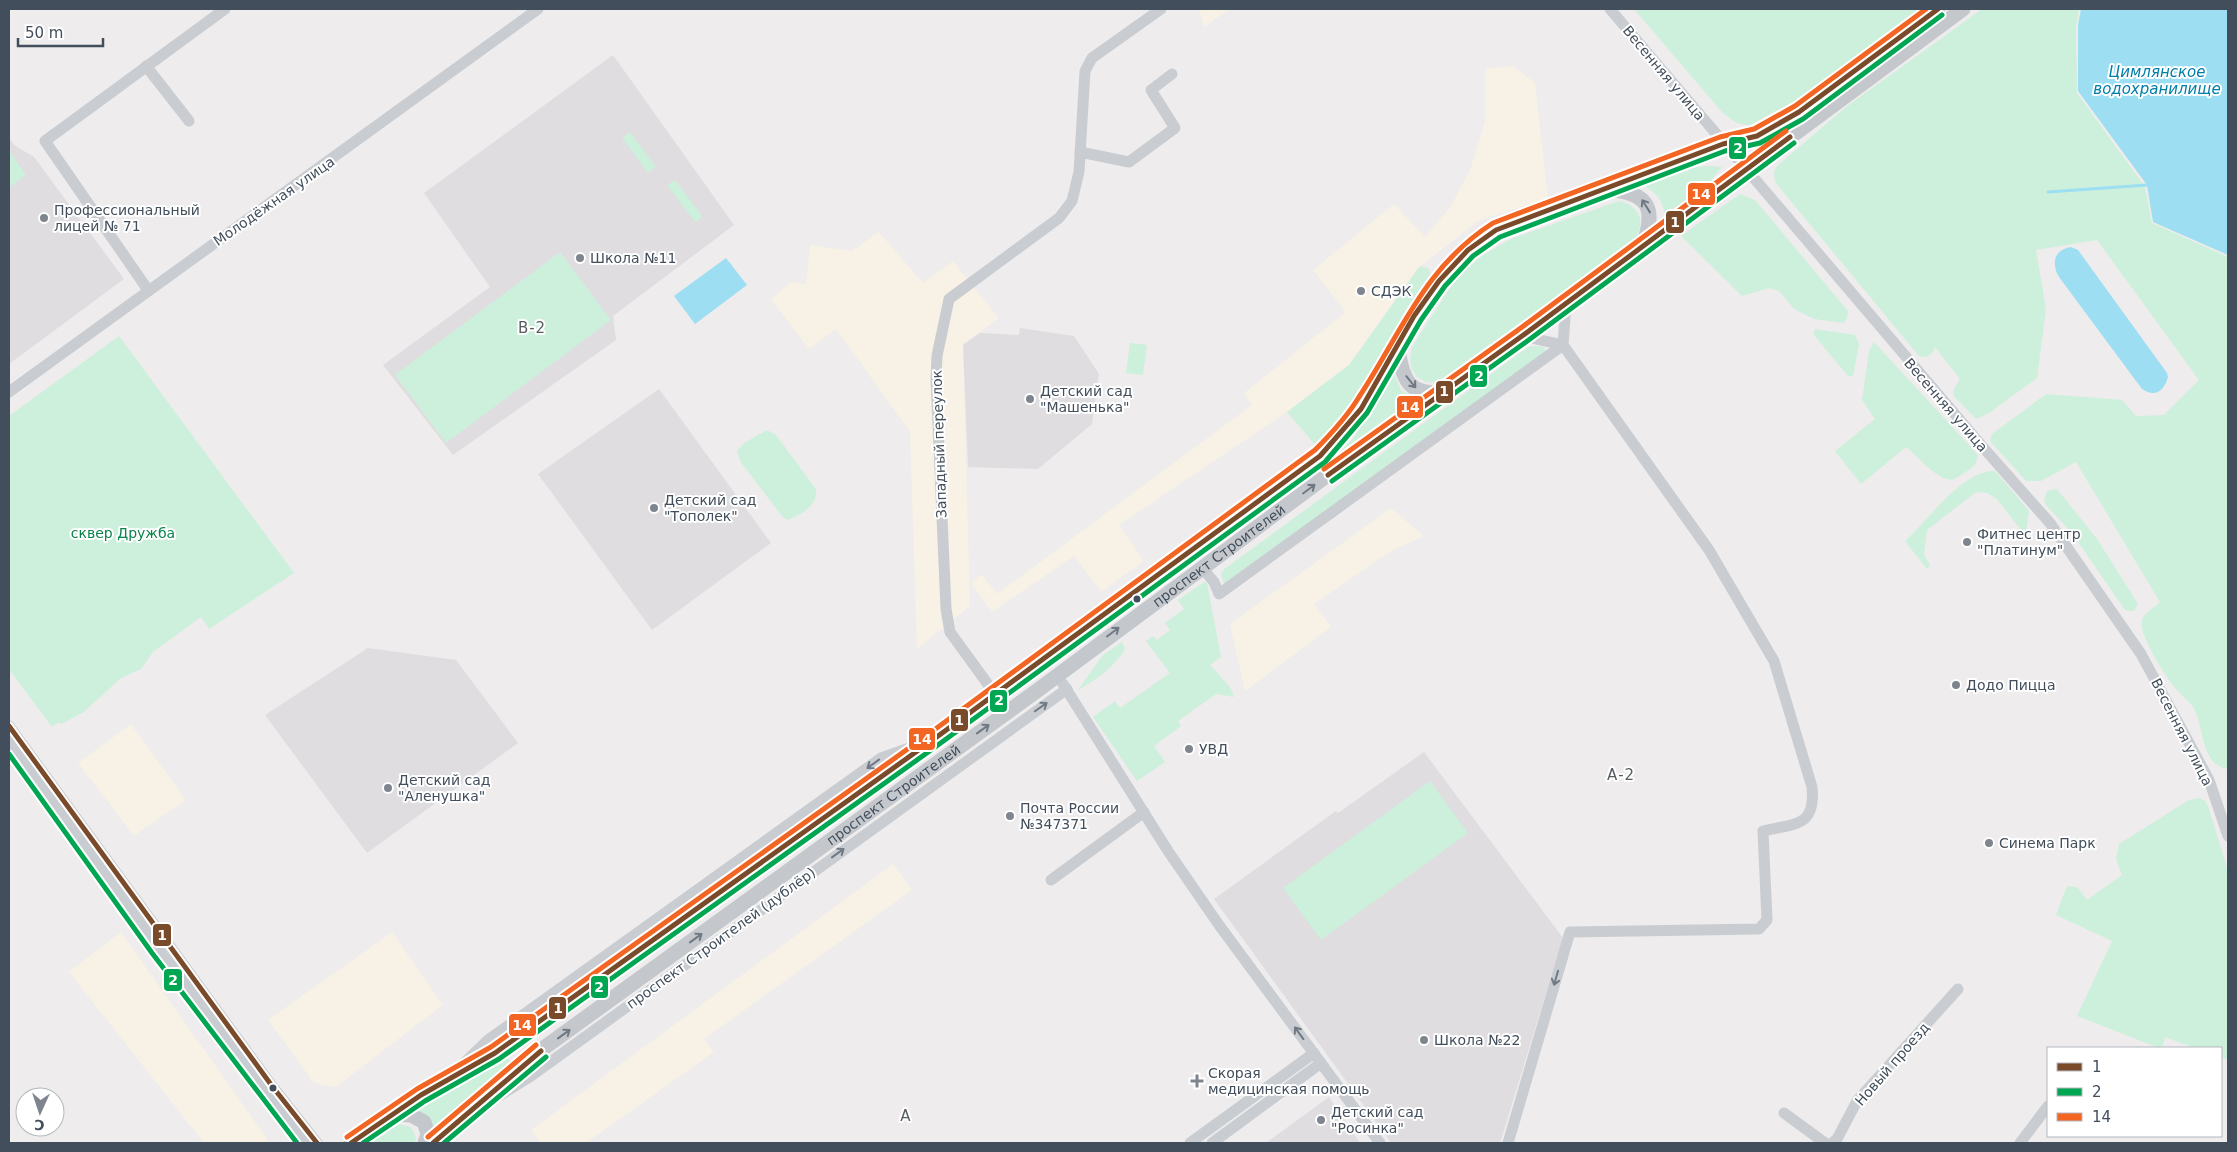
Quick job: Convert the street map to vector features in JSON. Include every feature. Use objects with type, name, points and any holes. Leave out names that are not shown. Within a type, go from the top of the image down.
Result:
[{"type":"main road","name":"проспект Строителей","points":[[351,1143],[391,1114],[451,1076],[495,1053],[934,739],[1320,456],[1351,422],[1372,392],[1397,345],[1443,277],[1468,250],[1496,230],[1609,189],[1723,144],[1757,136],[1799,112],[1938,9]]},
{"type":"main road","name":"проспект Строителей","points":[[433,1143],[470,1114],[512,1072],[1333,471],[1566,304],[1963,9]]},
{"type":"main road","points":[[1609,189],[1628,191],[1647,204],[1651,216],[1643,246]]},
{"type":"main road","points":[[1397,345],[1401,367],[1411,386],[1425,394],[1446,391]]},
{"type":"main road","points":[[391,1114],[411,1115],[424,1122],[428,1134],[425,1143]]},
{"type":"street","points":[[148,290],[45,141],[225,9]]},
{"type":"street","name":"Молодёжная улица","points":[[9,392],[148,290],[357,142],[538,9]]},
{"type":"street","name":"Западный переулок","points":[[995,694],[950,632],[946,609],[936,396],[937,356],[949,299],[1059,218],[1072,200],[1079,172],[1085,71],[1092,58],[1161,9]]},
{"type":"street","name":"Весенняя улица","points":[[1610,9],[1723,144],[2050,523],[2141,654],[2208,780],[2228,836]]},
{"type":"street","points":[[146,66],[189,121]]},
{"type":"street","points":[[1080,152],[1129,162],[1175,128],[1151,90],[1172,74]]},
{"type":"street","points":[[1508,1143],[1570,932],[1759,929],[1767,920],[1763,830],[1800,822],[1808,817],[1814,805],[1812,786],[1774,661],[1709,550],[1563,345],[1566,304]]},
{"type":"street","points":[[1522,336],[1563,345]]},
{"type":"street","points":[[1203,568],[1214,582],[1219,594],[1563,345]]},
{"type":"street","points":[[1058,674],[1144,812],[1208,909],[1380,1143]]},
{"type":"street","name":"проспект Строителей (дублёр)","points":[[470,1114],[531,1076],[1067,689]]},
{"type":"street","points":[[9,726],[158,949],[306,1143]]},
{"type":"street","points":[[9,740],[317,1143]]},
{"type":"street","points":[[1051,880],[1144,812]]},
{"type":"street","name":"Новый проезд","points":[[1832,1143],[1837,1139],[1857,1101],[1958,989]]},
{"type":"street","points":[[1190,1143],[1314,1053]]},
{"type":"street","points":[[1212,1143],[1321,1063]]},
{"type":"street","points":[[2020,1143],[2047,1107]]},
{"type":"street","points":[[1784,1113],[1825,1143]]},
{"type":"shaded area","points":[[1199,9],[1230,9],[1204,27]]},
{"type":"shaded area","name":"Школа №11","points":[[613,55],[734,225],[613,316],[616,340],[453,455],[383,365],[490,287],[424,193]]},
{"type":"shaded area","points":[[1513,66],[1535,83],[1548,198],[1478,221],[1417,269],[1349,365],[1287,412],[1119,525],[1144,561],[1101,592],[1074,556],[992,612],[971,583],[982,574],[997,594],[1252,405],[1244,393],[1346,312],[1313,270],[1394,204],[1425,237],[1451,206],[1470,170],[1485,122],[1485,69]]},
{"type":"shaded area","name":"Профессиональный лицей № 71","points":[[9,137],[14,145],[34,157],[124,279],[9,364]]},
{"type":"shaded area","points":[[879,232],[923,283],[953,261],[999,318],[963,344],[970,606],[917,649],[910,432],[836,329],[809,349],[771,299],[791,282],[806,284],[810,245],[852,251]]},
{"type":"shaded area","name":"Детский сад \"Машенька\"","points":[[1020,328],[1074,336],[1099,374],[1092,424],[1038,469],[968,467],[963,345],[980,333],[1019,335]]},
{"type":"shaded area","name":"Детский сад \"Тополек\"","points":[[659,389],[771,543],[652,630],[538,474]]},
{"type":"shaded area","points":[[1391,508],[1424,536],[1391,551],[1314,604],[1331,627],[1245,691],[1230,624]]},
{"type":"shaded area","name":"Детский сад \"Аленушка\"","points":[[368,648],[456,660],[518,743],[367,853],[265,715]]},
{"type":"shaded area","points":[[131,724],[186,800],[134,836],[78,763]]},
{"type":"shaded area","name":"Школа №22","points":[[1424,752],[1563,938],[1500,1143],[1391,1143],[1214,899],[1336,811],[1338,813]]},
{"type":"shaded area","points":[[893,864],[912,890],[704,1039],[714,1052],[586,1143],[541,1143],[531,1130]]},
{"type":"shaded area","points":[[121,932],[270,1143],[204,1143],[69,972]]},
{"type":"shaded area","points":[[392,932],[443,1005],[336,1087],[314,1083],[268,1020]]},
{"type":"shaded area","name":"Детский сад \"Росинка\"","points":[[1329,1097],[1360,1143],[1266,1143]]},
{"type":"green space","points":[[1634,9],[1923,9],[1828,83],[1750,125],[1746,125],[1735,122],[1722,112]]},
{"type":"green space","points":[[1982,9],[2079,9],[2076,29],[2077,93],[2145,187],[2152,223],[2228,257],[2228,769],[2219,766],[2212,760],[2204,744],[2197,715],[2193,707],[2173,685],[2144,635],[2143,617],[2160,602],[2076,462],[2041,481],[2026,481],[1990,441],[1992,434],[2046,394],[2122,400],[2136,416],[2164,415],[2199,380],[2097,240],[2036,250],[2046,309],[2037,378],[1989,413],[1976,419],[1954,396],[1953,391],[1960,379],[1935,347],[1933,352],[1927,357],[1919,356],[1775,182],[1774,172],[1776,167],[1846,107]]},
{"type":"green space","points":[[630,132],[656,167],[648,173],[622,138]]},
{"type":"green space","points":[[9,150],[26,175],[9,187]]},
{"type":"green space","points":[[1706,166],[1722,167],[1703,190],[1665,218],[1660,199],[1645,186],[1693,168]]},
{"type":"green space","points":[[675,180],[703,217],[695,222],[667,185]]},
{"type":"green space","points":[[1740,194],[1755,200],[1848,311],[1847,319],[1843,323],[1814,319],[1794,309],[1779,291],[1769,288],[1742,296],[1681,236]]},
{"type":"green space","points":[[1619,201],[1632,206],[1639,215],[1640,227],[1634,240],[1442,383],[1426,382],[1417,377],[1412,369],[1410,359],[1412,347],[1457,277],[1483,255],[1513,238]]},
{"type":"green space","points":[[560,252],[611,320],[446,443],[395,375]]},
{"type":"green space","points":[[1420,266],[1428,268],[1432,279],[1344,423],[1318,448],[1287,412],[1349,365]]},
{"type":"green space","points":[[1815,329],[1855,335],[1859,344],[1853,376],[1848,376],[1813,334]]},
{"type":"green space","name":"сквер Дружба","points":[[119,336],[294,573],[209,629],[201,617],[153,652],[141,669],[121,678],[84,712],[61,724],[59,722],[52,727],[9,669],[9,416]]},
{"type":"green space","points":[[1874,342],[1978,455],[1975,464],[1958,477],[1948,479],[1942,477],[1906,447],[1861,484],[1835,451],[1875,419],[1862,400],[1869,351]]},
{"type":"green space","points":[[1130,343],[1147,345],[1143,375],[1126,373]]},
{"type":"green space","points":[[1528,347],[1544,347],[1546,353],[1224,584],[1221,574],[1223,570]]},
{"type":"green space","points":[[1394,373],[1401,390],[1421,401],[1335,464],[1331,460],[1352,440]]},
{"type":"green space","points":[[767,430],[776,435],[816,489],[812,505],[787,520],[781,515],[740,461],[737,451],[744,443]]},
{"type":"green space","points":[[1995,471],[2029,511],[2026,531],[2021,530],[1997,499],[1987,493],[1976,492],[1927,530],[1924,555],[1930,565],[1927,569],[1905,541],[1958,487],[1983,473]]},
{"type":"green space","points":[[2057,489],[2097,539],[2138,604],[2134,611],[2125,610],[2072,533],[2046,505],[2044,500],[2047,491]]},
{"type":"green space","points":[[1204,582],[1207,583],[1221,657],[1210,665],[1230,687],[1234,697],[1216,694],[1178,721],[1181,726],[1154,746],[1165,762],[1137,781],[1093,717],[1115,701],[1120,708],[1170,673],[1146,641],[1153,636],[1157,640],[1170,630],[1165,623],[1184,609],[1178,600]]},
{"type":"green space","points":[[1122,642],[1125,650],[1114,663],[1098,677],[1078,690],[1103,655]]},
{"type":"green space","points":[[1430,781],[1468,833],[1321,940],[1283,888]]},
{"type":"green space","points":[[2199,798],[2205,801],[2208,806],[2228,871],[2228,1060],[2222,1057],[2222,1047],[2192,1047],[2165,1037],[2162,1047],[2156,1047],[2077,1016],[2112,941],[2056,915],[2068,886],[2077,887],[2087,900],[2122,875],[2116,859],[2119,844],[2189,800]]},
{"type":"green space","points":[[506,1056],[511,1062],[433,1130],[417,1111]]},
{"type":"green space","points":[[398,1124],[411,1127],[416,1137],[415,1143],[371,1143]]},
{"type":"water","name":"Цимлянское водохранилище","points":[[2081,9],[2228,9],[2228,255],[2153,222],[2147,185],[2078,91],[2078,25]]},
{"type":"water","points":[[2071,247],[2078,250],[2167,373],[2166,382],[2158,392],[2151,393],[2142,389],[2059,277],[2055,267],[2056,258],[2061,251]]},
{"type":"water","points":[[726,258],[747,285],[695,324],[674,296]]},
{"type":"waterway","points":[[2048,192],[2147,185]]},
{"type":"transit line","name":"14","points":[[347,1137],[417,1089],[491,1047],[930,733],[1315,450],[1354,404],[1416,302],[1432,280],[1469,240],[1493,223],[1720,137],[1754,129],[1795,106],[1926,9]]},
{"type":"transit line","name":"1","points":[[351,1143],[421,1095],[495,1053],[934,739],[1320,456],[1361,409],[1414,316],[1439,281],[1468,250],[1496,230],[1723,144],[1757,136],[1799,112],[1938,9]]},
{"type":"transit line","name":"2","points":[[363,1143],[425,1101],[499,1059],[938,745],[1325,462],[1367,413],[1421,320],[1445,286],[1473,256],[1500,237],[1725,151],[1760,143],[1803,119],[1942,15]]},
{"type":"transit line","name":"14","points":[[1324,469],[1518,330],[1786,131]]},
{"type":"transit line","name":"1","points":[[1328,475],[1522,336],[1790,137]]},
{"type":"transit line","name":"2","points":[[1332,481],[1526,342],[1794,143]]},
{"type":"transit line","name":"1","points":[[9,726],[272,1086],[317,1143]]},
{"type":"transit line","name":"2","points":[[9,754],[152,953],[297,1143]]},
{"type":"transit line","name":"14","points":[[428,1137],[536,1045]]},
{"type":"transit line","name":"1","points":[[433,1143],[541,1051]]},
{"type":"transit line","name":"2","points":[[444,1143],[546,1057]]},
{"type":"place","name":"Профессиональный лицей № 71","points":[[44,218]]},
{"type":"place","name":"Школа №11","points":[[580,258]]},
{"type":"place","name":"СДЭК","points":[[1361,291]]},
{"type":"place","name":"Детский сад \"Машенька\"","points":[[1030,399]]},
{"type":"place","name":"Детский сад \"Тополек\"","points":[[654,508]]},
{"type":"place","name":"Фитнес центр \"Платинум\"","points":[[1967,542]]},
{"type":"place","name":"Додо Пицца","points":[[1956,685]]},
{"type":"place","name":"УВД","points":[[1189,749]]},
{"type":"place","name":"Детский сад \"Аленушка\"","points":[[388,788]]},
{"type":"place","name":"Почта России №347371","points":[[1010,816]]},
{"type":"place","name":"Синема Парк","points":[[1989,843]]},
{"type":"place","name":"Школа №22","points":[[1424,1040]]},
{"type":"place","name":"Скорая медицинская помощь","points":[[1197,1081]]},
{"type":"place","name":"Детский сад \"Росинка\"","points":[[1321,1120]]},
{"type":"district","name":"В-2","points":[[532,328]]},
{"type":"district","name":"А-2","points":[[1621,775]]},
{"type":"district","name":"А","points":[[906,1116]]}]
